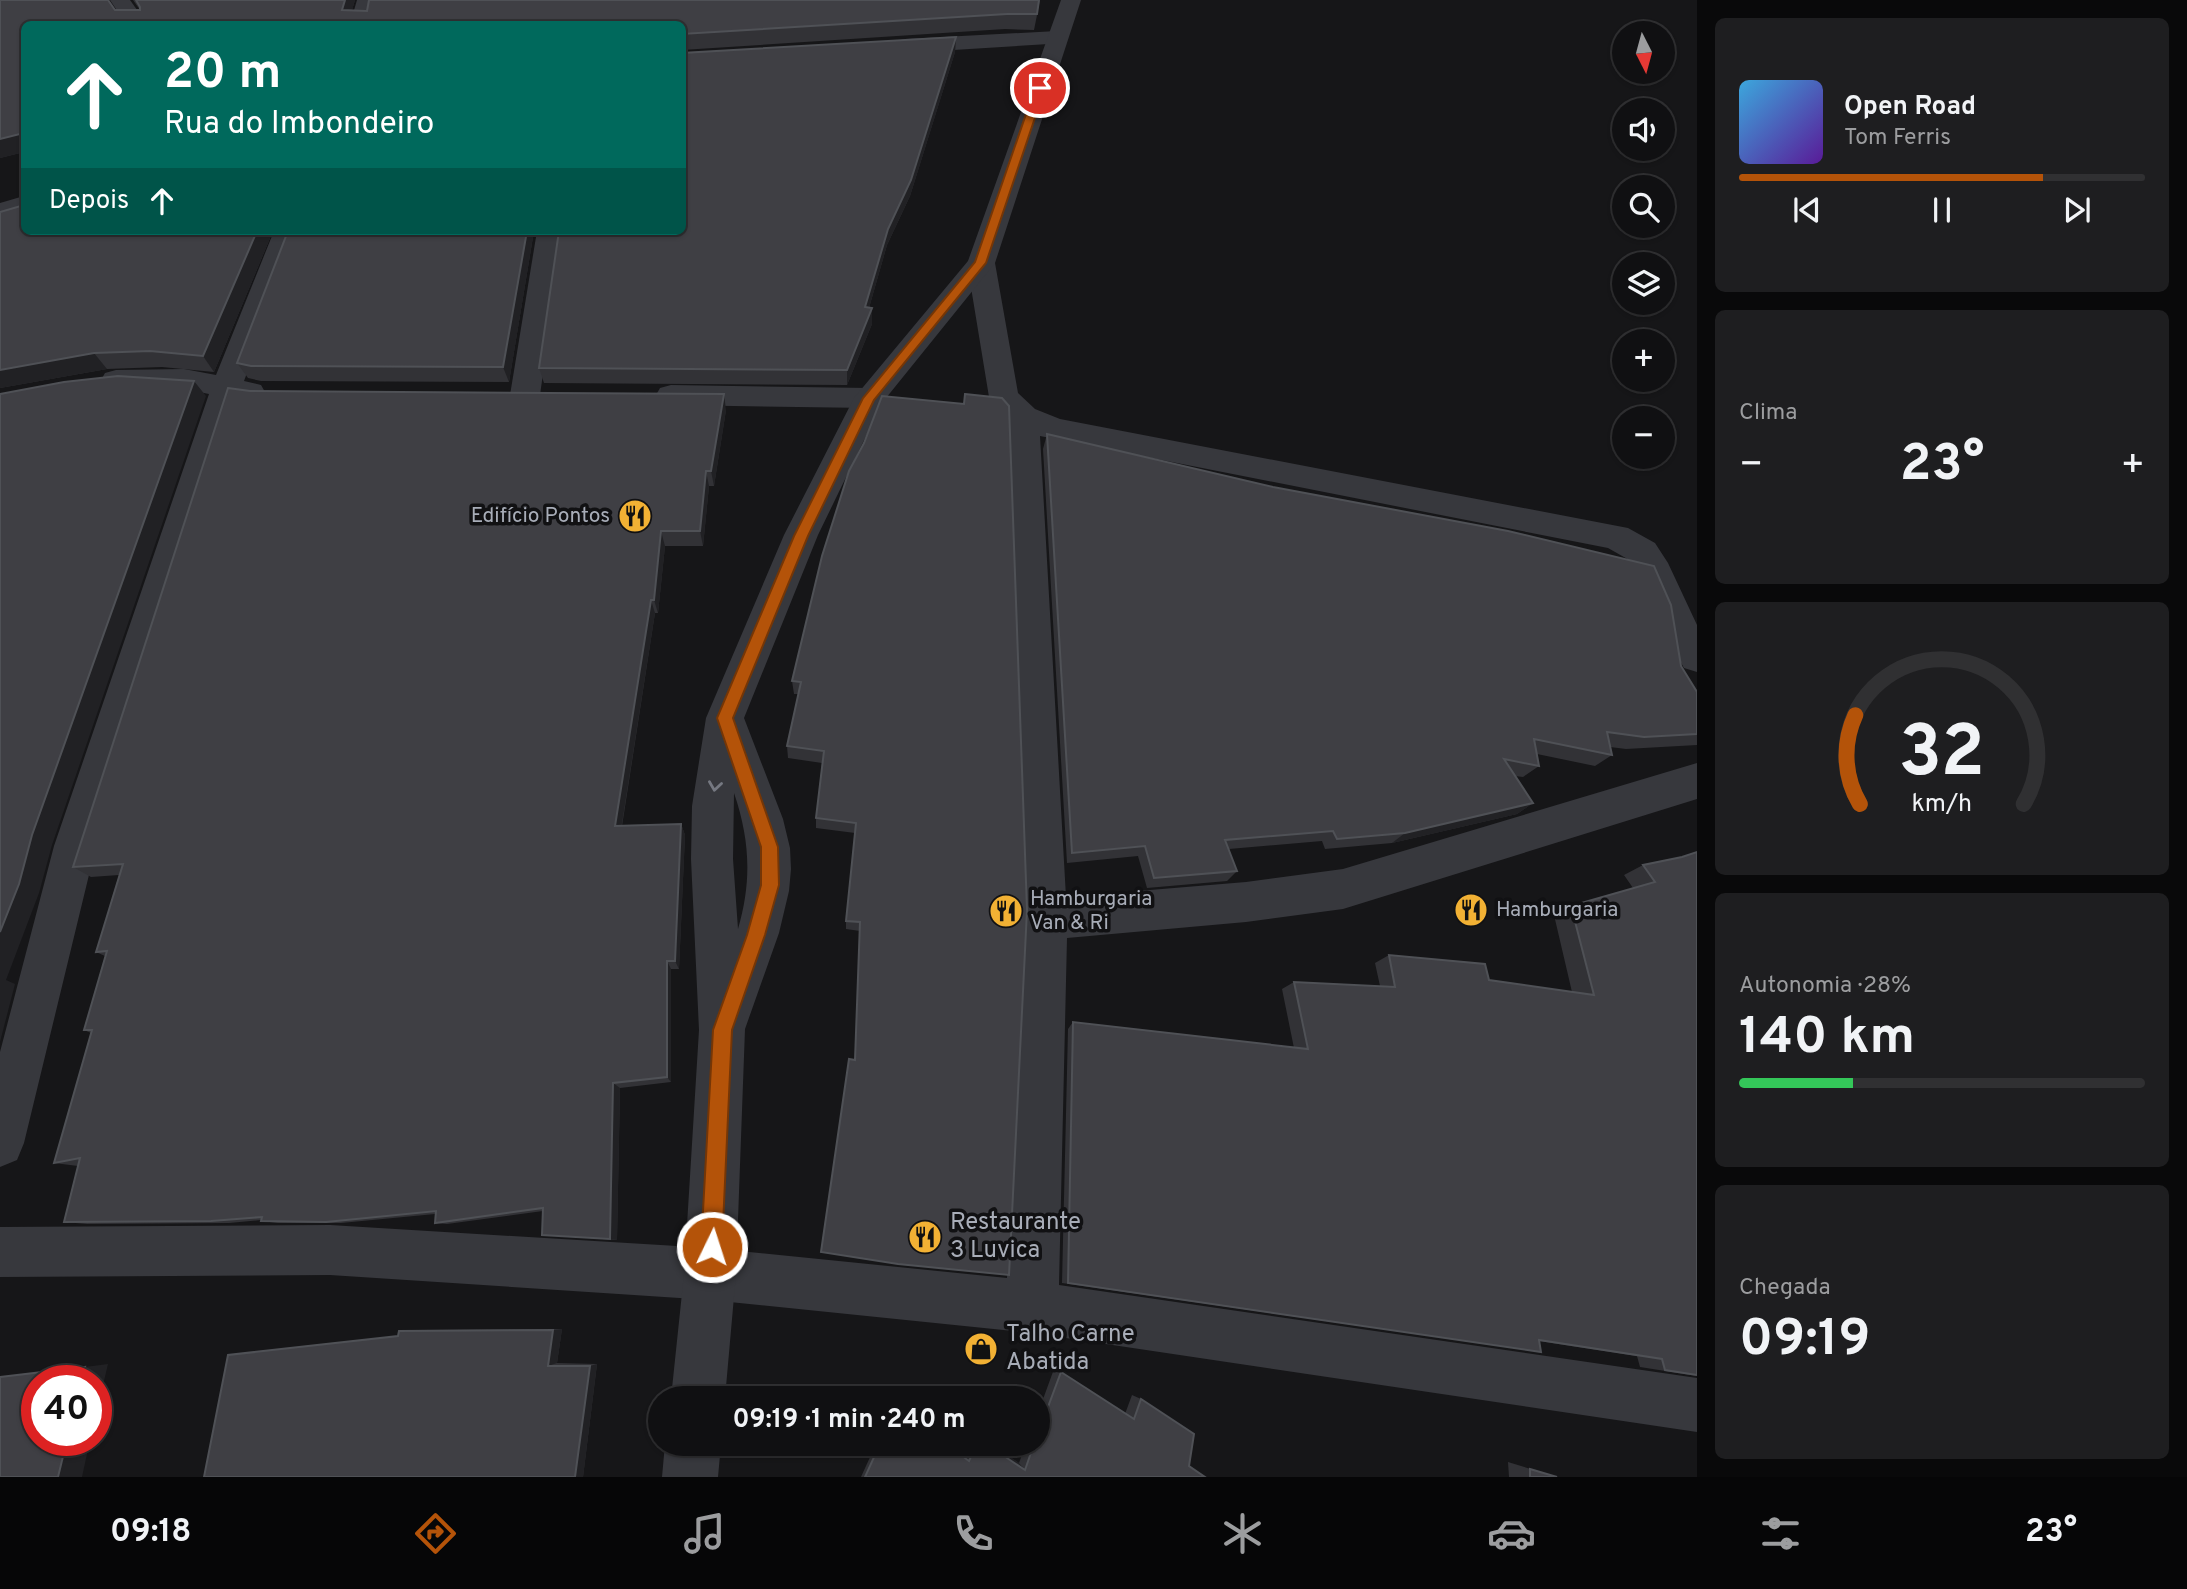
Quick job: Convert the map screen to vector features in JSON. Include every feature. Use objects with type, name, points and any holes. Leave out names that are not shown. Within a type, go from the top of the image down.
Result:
[{"type":"street","points":[[120,0],[134,21]]},
{"type":"street","points":[[362,21],[367,0]]},
{"type":"street","points":[[699,1386],[710,1274],[722,1030],[712,859],[712,806],[725,718],[801,536],[869,398],[981,263],[1071,0]]},
{"type":"street","points":[[890,47],[1057,37]]},
{"type":"street","points":[[0,212],[21,205]]},
{"type":"street","points":[[0,1143],[75,846],[226,388],[285,235]]},
{"type":"street","points":[[525,395],[549,235]]},
{"type":"street","points":[[981,263],[1003,397],[1024,418],[1054,429],[1616,537],[1643,551],[1651,563],[1676,622],[1697,657]]},
{"type":"street","points":[[89,383],[184,379],[275,394]]},
{"type":"street","points":[[637,395],[869,398]]},
{"type":"street","points":[[1024,418],[1046,919],[1032,1307]]},
{"type":"street","points":[[722,1030],[756,935],[770,885],[769,847],[725,718]]},
{"type":"street","points":[[1046,919],[1246,902],[1343,888],[1697,781]]},
{"type":"street","points":[[0,1252],[330,1250],[710,1274],[1032,1307],[1697,1405]]},
{"type":"street","points":[[690,1477],[692,1456]]},
{"type":"building","points":[[0,0],[108,0],[115,10],[140,10],[136,0],[345,0],[342,10],[367,11],[369,0],[1039,0],[1037,14],[686,34],[686,21],[21,21],[21,134],[0,139]]},
{"type":"building","points":[[956,37],[911,180],[888,229],[865,307],[872,308],[847,370],[539,368],[558,235],[686,235],[686,53]]},
{"type":"building","points":[[21,206],[21,235],[255,235],[203,356],[150,351],[94,353],[0,370],[0,212]]},
{"type":"building","points":[[286,235],[526,235],[503,367],[251,366],[237,363]]},
{"type":"building","points":[[118,376],[194,381],[0,932],[0,394],[64,382]]},
{"type":"building","points":[[228,388],[250,391],[724,394],[711,471],[706,471],[700,531],[661,531],[654,600],[651,600],[615,826],[681,824],[675,961],[667,961],[667,1077],[613,1083],[610,1239],[542,1235],[543,1208],[435,1223],[436,1211],[326,1222],[261,1221],[262,1217],[211,1221],[64,1222],[80,1158],[54,1163],[92,1030],[84,1030],[107,951],[96,952],[123,864],[73,867]]},
{"type":"building","points":[[965,394],[1002,398],[1009,406],[1027,910],[1009,1275],[898,1264],[821,1252],[849,1059],[855,1060],[860,922],[846,921],[856,823],[816,818],[824,751],[787,746],[801,682],[792,681],[822,556],[849,471],[864,443],[882,396],[964,404]]},
{"type":"building","points":[[1047,434],[1273,487],[1508,531],[1654,566],[1671,605],[1681,666],[1697,692],[1697,734],[1644,737],[1607,732],[1612,755],[1534,739],[1539,766],[1504,759],[1533,803],[1405,833],[1337,839],[1333,831],[1225,840],[1237,871],[1154,878],[1145,846],[1072,853]]},
{"type":"building","points":[[1697,852],[1697,1375],[1665,1370],[1662,1359],[1539,1340],[1541,1352],[1068,1283],[1073,1022],[1308,1049],[1294,982],[1395,987],[1389,955],[1485,964],[1489,980],[1594,995],[1571,906],[1655,882],[1643,865]]},
{"type":"building","points":[[553,1330],[548,1366],[590,1366],[575,1477],[204,1477],[228,1355],[398,1336],[399,1331]]},
{"type":"building","points":[[1061,1372],[1134,1419],[1141,1399],[1194,1434],[1189,1466],[1205,1477],[865,1477],[875,1456],[962,1456],[969,1461],[971,1456],[1004,1456],[1025,1470],[1030,1456],[1050,1456],[1050,1402]]},
{"type":"building","points":[[21,1375],[21,1456],[63,1456],[58,1477],[0,1477],[0,1377]]},
{"type":"building","points":[[1530,1469],[1557,1477],[1530,1477]]},
{"type":"place","name":"Edifício Pontos","points":[[635,516]]},
{"type":"place","name":"Hamburgaria","points":[[1471,910]]},
{"type":"place","name":"Hamburgaria Van & Ri","points":[[1006,911]]},
{"type":"place","name":"Restaurante 3 Luvica","points":[[925,1237]]},
{"type":"place","name":"Talho Carne Abatida","points":[[981,1349]]},
{"type":"route","points":[[712,1247],[722,1030],[756,935],[770,885],[769,847],[725,718],[801,536],[869,398],[981,263],[1040,88]]}]
